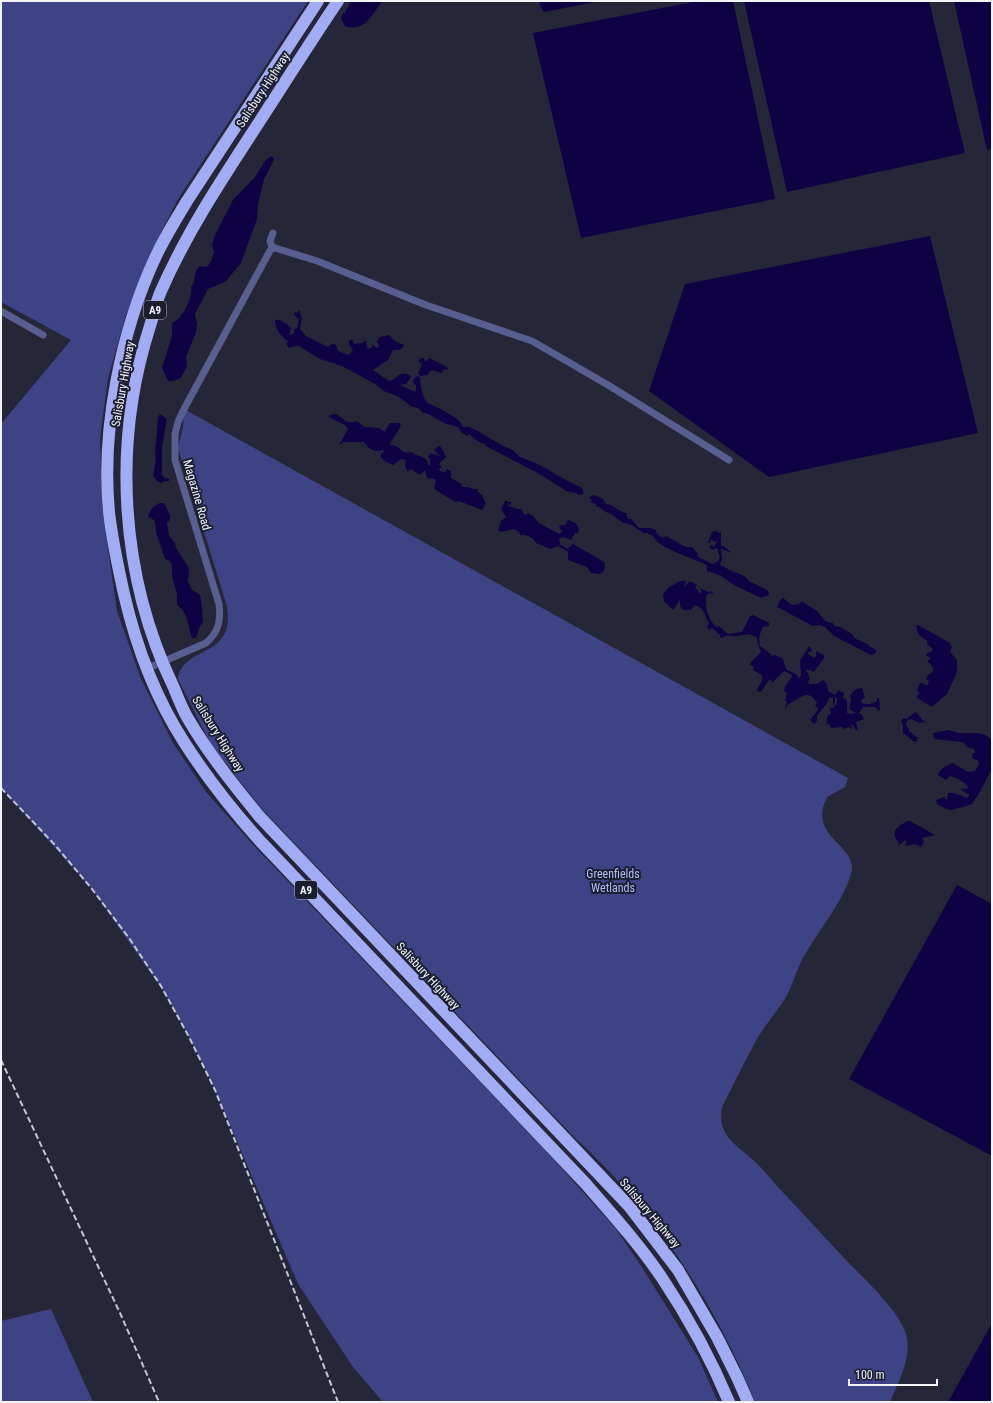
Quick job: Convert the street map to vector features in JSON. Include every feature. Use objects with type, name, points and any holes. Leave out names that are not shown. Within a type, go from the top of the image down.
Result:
[{"type":"highway","name":"Salisbury Highway","points":[[318,1],[187,201],[156,258],[133,316],[119,366],[110,424],[108,452],[109,512],[119,572],[130,618],[146,669],[168,714],[184,742],[236,814],[585,1183],[615,1217],[662,1279],[698,1337],[729,1402]]},
{"type":"highway","name":"Salisbury Highway","points":[[338,1],[218,185],[186,238],[160,293],[142,352],[130,413],[126,474],[126,503],[129,536],[140,596],[161,662],[187,716],[216,762],[259,816],[629,1206],[678,1270],[717,1337],[748,1402]]},
{"type":"street","name":"Magazine Road","points":[[146,669],[206,643],[213,636],[219,626],[219,604],[174,460],[175,434],[178,422],[184,409],[272,247],[270,241],[273,233]]},
{"type":"street","points":[[272,247],[316,261],[426,305],[532,341],[608,385],[729,460]]},
{"type":"street","points":[[1,311],[43,335]]},
{"type":"green space","points":[[1,1],[308,1],[178,199],[150,255],[126,315],[108,378],[100,438],[102,507],[117,611],[141,679],[173,743],[206,792],[257,849],[548,1153],[616,1229],[698,1357],[718,1402],[383,1402],[353,1367],[298,1284],[215,1090],[189,1037],[164,992],[92,889],[1,788],[1,424],[71,340],[1,302]]},
{"type":"green space","name":"Greenfields Wetlands","points":[[184,409],[848,778],[845,787],[827,797],[822,811],[823,822],[828,832],[848,856],[852,864],[851,874],[847,885],[837,905],[803,958],[786,997],[753,1046],[722,1107],[721,1117],[722,1125],[729,1138],[762,1169],[882,1297],[898,1318],[904,1329],[908,1346],[903,1371],[890,1402],[755,1402],[721,1328],[701,1293],[679,1258],[630,1194],[262,809],[212,746],[178,679],[180,670],[185,664],[214,646],[220,640],[225,633],[228,620],[227,606],[178,448],[183,427]]},
{"type":"green space","points":[[51,1309],[93,1402],[1,1402],[1,1321]]},
{"type":"shaded area","points":[[351,1],[382,1],[363,25],[352,27],[345,26],[341,18]]},
{"type":"shaded area","points":[[539,1],[600,1],[544,12]]},
{"type":"shaded area","points":[[698,1],[733,1],[775,199],[581,238],[533,33]]},
{"type":"shaded area","points":[[744,1],[929,1],[965,153],[787,192]]},
{"type":"shaded area","points":[[954,1],[992,1],[992,149],[987,150]]},
{"type":"shaded area","points":[[271,156],[274,158],[273,162],[264,179],[258,204],[257,219],[241,263],[225,282],[208,289],[195,314],[197,324],[196,332],[186,357],[187,366],[181,378],[168,381],[162,368],[172,336],[172,323],[182,315],[190,299],[191,287],[194,283],[195,274],[199,266],[208,266],[212,259],[214,252],[212,245],[215,235],[233,200],[255,177],[265,161]]},
{"type":"shaded area","points":[[930,236],[978,433],[769,477],[649,391],[685,284]]},
{"type":"shaded area","points":[[298,311],[300,311],[302,317],[300,329],[306,336],[328,347],[332,344],[336,345],[338,351],[349,355],[353,350],[349,345],[349,341],[352,339],[354,344],[362,343],[366,340],[368,348],[371,348],[373,345],[377,348],[379,346],[377,341],[380,337],[389,335],[395,341],[404,345],[400,350],[393,350],[388,360],[373,370],[389,381],[401,374],[411,376],[406,384],[400,385],[415,392],[416,385],[413,381],[416,376],[419,377],[420,375],[418,374],[422,364],[418,361],[421,358],[424,358],[425,362],[430,358],[448,368],[441,373],[432,370],[428,375],[420,376],[423,394],[427,403],[454,417],[463,427],[469,427],[476,430],[503,446],[513,450],[520,457],[538,464],[582,488],[584,494],[579,495],[566,491],[543,476],[479,442],[469,434],[468,436],[462,433],[458,427],[446,424],[426,413],[423,413],[418,408],[410,406],[397,396],[384,391],[375,384],[342,366],[320,359],[299,346],[289,348],[286,343],[289,342],[283,338],[279,332],[276,327],[275,320],[286,323],[291,328],[289,334],[291,335],[295,332],[294,329],[297,328],[299,319],[294,315],[295,312],[298,313]]},
{"type":"shaded area","points":[[160,414],[167,419],[162,447],[162,475],[169,479],[169,481],[164,481],[162,483],[158,482],[153,476],[156,459],[155,453],[158,417]]},
{"type":"shaded area","points":[[336,414],[347,422],[357,421],[365,427],[379,428],[385,432],[390,423],[399,423],[401,426],[390,445],[396,446],[408,453],[411,452],[427,460],[430,466],[430,459],[428,457],[430,453],[440,456],[434,450],[438,446],[441,447],[446,457],[439,464],[442,467],[439,469],[440,471],[445,472],[447,469],[451,471],[451,478],[463,485],[461,486],[462,487],[477,489],[482,495],[486,504],[482,510],[459,501],[454,501],[434,489],[436,482],[435,479],[427,478],[425,470],[420,475],[412,469],[407,471],[405,465],[406,460],[401,459],[393,465],[384,461],[381,457],[381,454],[384,451],[383,450],[372,450],[364,442],[344,442],[339,445],[348,429],[345,425],[329,417],[330,415]]},
{"type":"shaded area","points":[[594,495],[603,499],[606,504],[626,513],[628,519],[631,519],[639,528],[651,528],[656,530],[662,538],[666,536],[686,547],[692,547],[698,554],[697,556],[712,564],[717,562],[720,558],[717,548],[712,550],[709,546],[711,545],[714,547],[717,541],[714,542],[711,539],[710,543],[708,543],[712,532],[714,531],[721,533],[721,545],[732,553],[721,549],[722,559],[720,565],[746,577],[749,581],[767,590],[769,595],[761,598],[734,585],[721,576],[707,571],[707,565],[661,545],[653,536],[643,533],[630,524],[623,523],[611,514],[596,506],[596,504],[590,502],[592,500],[589,497]]},
{"type":"shaded area","points":[[506,500],[508,502],[512,502],[510,505],[508,503],[508,506],[522,509],[523,513],[526,515],[528,513],[539,523],[559,534],[562,532],[559,526],[566,525],[568,520],[576,523],[579,529],[578,533],[575,533],[571,540],[563,537],[559,539],[560,544],[567,549],[573,544],[604,562],[604,571],[599,574],[591,573],[587,567],[568,560],[568,552],[558,546],[550,549],[537,543],[529,536],[520,535],[519,532],[514,529],[501,532],[498,531],[501,521],[506,517],[501,509]]},
{"type":"shaded area","points":[[160,503],[164,503],[170,515],[170,520],[167,523],[169,536],[175,543],[176,548],[189,569],[188,581],[190,586],[192,590],[200,595],[203,622],[196,638],[192,638],[186,616],[177,605],[177,594],[172,577],[172,566],[170,561],[165,559],[156,532],[155,521],[148,517],[152,508]]},
{"type":"shaded area","points":[[680,581],[686,581],[684,587],[689,582],[697,585],[695,587],[700,593],[702,593],[700,588],[709,592],[712,591],[713,594],[710,593],[706,596],[706,608],[712,622],[716,627],[719,626],[728,634],[742,632],[750,616],[753,615],[769,623],[769,626],[763,627],[761,632],[759,638],[760,646],[771,654],[771,656],[775,655],[783,659],[786,669],[797,675],[799,679],[801,675],[800,661],[809,646],[812,650],[811,652],[808,652],[808,654],[814,658],[816,656],[816,651],[824,655],[824,658],[814,672],[805,670],[808,673],[810,680],[808,681],[809,684],[817,684],[823,680],[827,684],[828,691],[835,695],[838,690],[844,693],[843,698],[847,700],[847,713],[856,713],[849,709],[851,699],[850,696],[855,690],[862,688],[865,697],[861,702],[871,704],[879,698],[879,711],[875,707],[863,707],[859,713],[864,719],[856,722],[858,731],[853,725],[851,725],[852,729],[849,727],[844,729],[842,727],[831,728],[828,723],[826,725],[828,714],[830,715],[831,713],[830,708],[833,708],[837,703],[837,698],[835,697],[833,707],[833,698],[830,697],[817,716],[817,721],[814,724],[810,720],[818,708],[815,706],[817,703],[810,696],[802,696],[788,704],[786,708],[785,707],[787,703],[785,700],[787,694],[784,689],[792,675],[784,671],[772,683],[771,679],[768,681],[761,692],[757,691],[762,681],[762,675],[753,670],[754,667],[750,665],[761,652],[756,637],[746,635],[728,636],[722,638],[712,628],[709,630],[707,627],[709,623],[700,607],[694,605],[691,610],[683,610],[680,606],[680,600],[673,610],[664,601],[663,594],[669,587]]},
{"type":"shaded area","points":[[783,598],[792,605],[799,604],[802,601],[817,611],[825,621],[833,623],[834,626],[840,627],[852,634],[854,638],[876,650],[876,653],[871,655],[834,636],[825,627],[819,625],[813,626],[777,607],[780,600]]},
{"type":"shaded area","points":[[916,625],[950,643],[952,647],[950,652],[957,660],[957,672],[947,694],[932,707],[917,698],[917,695],[920,694],[917,690],[920,683],[927,686],[929,681],[926,679],[933,671],[932,666],[927,661],[931,658],[926,654],[933,649],[927,644],[927,642],[929,642],[918,634]]},
{"type":"shaded area","points":[[916,712],[926,724],[911,719],[907,721],[906,725],[909,732],[919,738],[916,739],[918,742],[915,742],[903,733],[903,724],[901,722],[903,718],[907,719]]},
{"type":"shaded area","points":[[949,730],[958,733],[976,733],[984,735],[992,740],[992,769],[978,795],[972,804],[951,810],[937,804],[936,800],[944,797],[947,800],[948,793],[954,793],[968,798],[969,794],[965,793],[960,788],[967,789],[968,787],[963,782],[950,776],[946,780],[938,775],[940,770],[953,763],[970,772],[975,771],[979,764],[978,760],[973,759],[972,755],[975,752],[974,749],[967,747],[963,742],[934,739],[933,733]]},
{"type":"shaded area","points":[[908,821],[935,835],[922,838],[924,841],[921,847],[914,844],[905,846],[907,842],[905,840],[898,846],[899,843],[895,836],[896,830]]},
{"type":"shaded area","points":[[957,885],[992,904],[992,1156],[849,1079]]},
{"type":"shaded area","points":[[992,1323],[992,1402],[948,1402]]},
{"type":"railway","points":[[1,788],[55,845],[92,889],[129,938],[161,986],[189,1037],[215,1090],[338,1402]]},
{"type":"railway","points":[[1,1060],[120,1313],[159,1402]]}]
